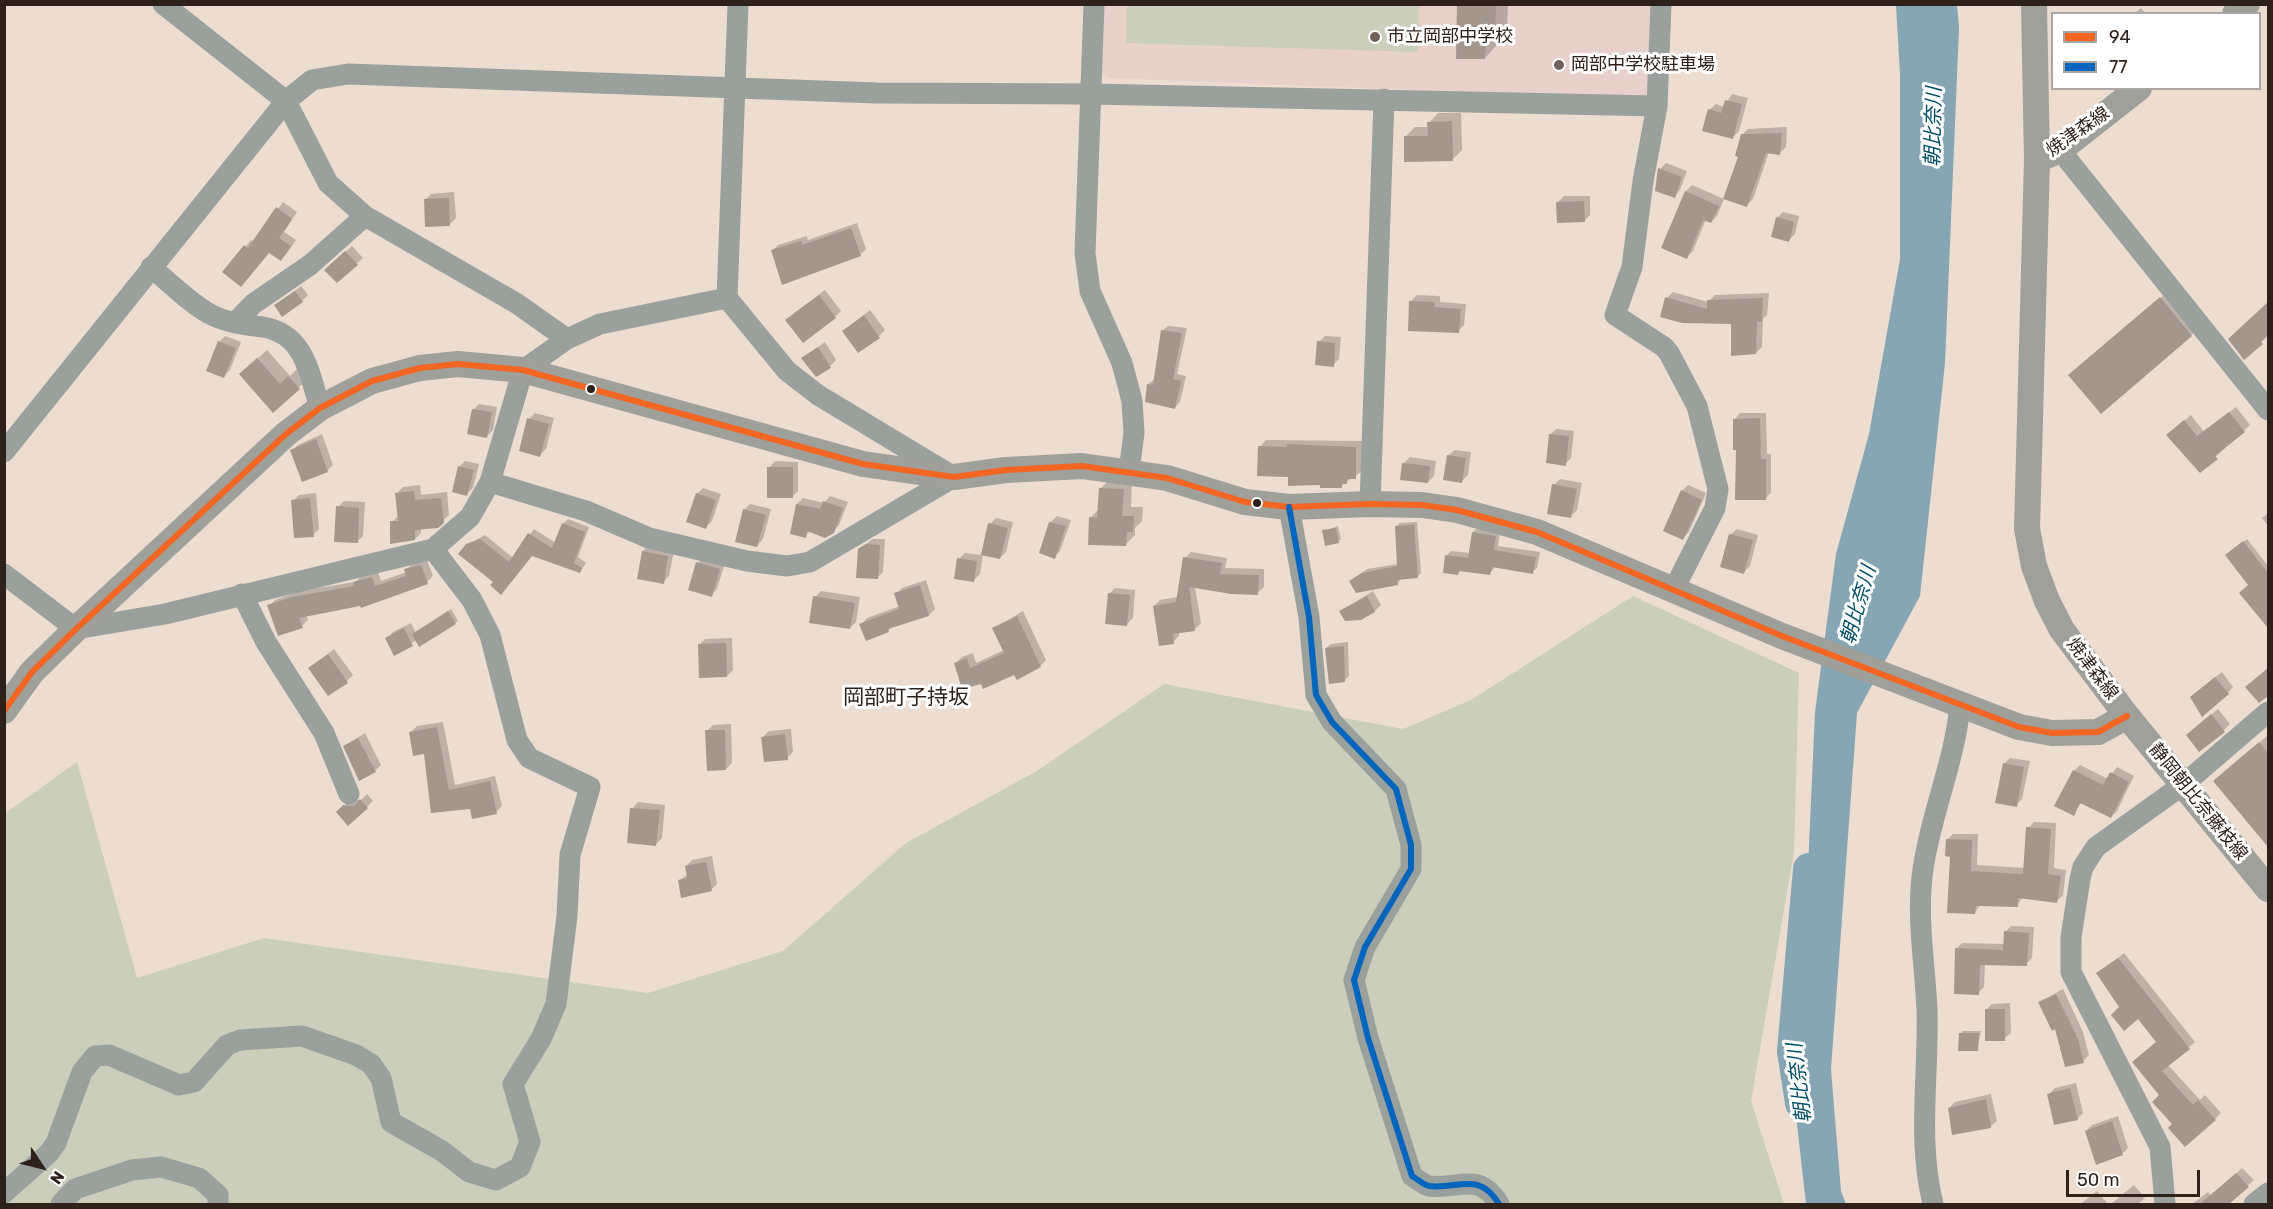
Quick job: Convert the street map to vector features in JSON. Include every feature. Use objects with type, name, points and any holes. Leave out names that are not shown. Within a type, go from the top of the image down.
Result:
[{"type":"main road","points":[[2034,4],[2037,160]]},
{"type":"main road","name":"焼津森線","points":[[4,711],[32,672],[76,629],[286,434],[320,408],[372,381],[420,368],[458,364],[523,370],[829,456],[954,477],[1006,470],[1082,466],[1167,478],[1245,502],[1289,507],[1370,504],[1446,508],[1504,520],[1782,636],[2019,727],[2052,733],[2098,732],[2127,716],[2062,630],[2047,601],[2034,566],[2027,529],[2037,160],[2060,150],[2136,90]]},
{"type":"main road","name":"静岡朝比奈藤枝線","points":[[2127,716],[2268,889]]},
{"type":"street","points":[[163,4],[286,101],[328,183],[365,216],[516,303],[567,339]]},
{"type":"street","points":[[490,482],[586,511],[649,538],[747,561],[787,566],[810,562],[954,477],[818,395],[787,371],[727,298],[738,4]]},
{"type":"street","points":[[1094,4],[1085,253],[1090,291],[1122,363],[1132,401],[1134,433],[1129,471]]},
{"type":"street","points":[[1661,4],[1657,106],[1643,181],[1632,267],[1616,315],[1664,347],[1669,353],[1697,406],[1718,489],[1715,508],[1673,591]]},
{"type":"street","points":[[4,452],[286,101],[312,80],[348,74],[734,86],[877,93],[1092,93],[1657,106]]},
{"type":"street","points":[[1370,504],[1384,99]]},
{"type":"street","points":[[2060,150],[2268,410]]},
{"type":"street","points":[[235,323],[253,304],[310,266],[365,216]]},
{"type":"street","points":[[152,267],[213,316],[235,323],[274,329],[291,337],[302,351],[320,408]]},
{"type":"street","points":[[4,574],[76,629],[165,614],[433,549],[470,516],[490,482],[523,370],[567,339],[600,324],[727,298]]},
{"type":"street","points":[[1289,507],[1309,617],[1316,695],[1332,722],[1396,789],[1411,845],[1411,869],[1365,948],[1354,980],[1368,1038],[1412,1176],[1428,1186],[1470,1182],[1494,1196],[1499,1204]]},
{"type":"street","points":[[4,1193],[49,1153],[56,1143],[82,1072],[95,1056],[109,1055],[179,1085],[194,1082],[228,1044],[240,1040],[302,1036],[356,1055],[371,1064],[381,1078],[391,1122],[442,1151],[469,1172],[496,1180],[520,1167],[530,1142],[513,1084],[541,1039],[556,1004],[567,916],[570,855],[590,787],[529,758],[517,740],[490,635],[472,600],[433,549]]},
{"type":"street","points":[[242,594],[266,642],[324,733],[350,794]]},
{"type":"street","points":[[1933,1204],[1927,1182],[1923,1110],[1927,1011],[1919,903],[1923,867],[1957,734],[1950,702]]},
{"type":"street","points":[[2165,1204],[2160,1147],[2070,972],[2071,937],[2083,867],[2096,848],[2184,784],[2268,712]]},
{"type":"street","points":[[61,1204],[75,1189],[132,1170],[161,1167],[199,1178],[218,1195],[218,1204]]},
{"type":"street","points":[[2254,1204],[2268,1193]]},
{"type":"shaded area","name":"市立岡部中学校","points":[[1102,5],[1651,5],[1648,93],[1643,99],[1107,78],[1099,69]]},
{"type":"green space","points":[[1127,5],[1419,5],[1417,52],[1126,43]]},
{"type":"green space","points":[[1633,596],[1799,673],[1794,852],[1751,1101],[1784,1204],[5,1204],[4,814],[77,762],[137,978],[264,938],[648,993],[783,951],[906,843],[1037,771],[1164,684],[1403,729],[1471,700]]},
{"type":"water","points":[[1896,5],[1957,5],[1959,28],[1945,363],[1920,596],[1857,713],[1831,1069],[1841,1191],[1846,1204],[1806,1204],[1793,1089],[1806,913],[1815,712],[1836,554],[1869,434],[1900,259],[1900,74]]},
{"type":"building","points":[[1457,4],[1496,4],[1495,39],[1486,39],[1485,59],[1456,59]]},
{"type":"building","points":[[1725,100],[1742,104],[1733,139],[1702,131],[1708,109],[1721,113]]},
{"type":"building","points":[[1452,121],[1453,161],[1404,162],[1404,136],[1428,136],[1427,122]]},
{"type":"building","points":[[1782,133],[1780,155],[1766,153],[1747,207],[1723,199],[1738,157],[1735,156],[1741,134]]},
{"type":"building","points":[[1658,168],[1682,177],[1675,198],[1655,191]]},
{"type":"building","points":[[1685,191],[1719,206],[1711,223],[1703,220],[1687,259],[1661,248]]},
{"type":"building","points":[[449,198],[450,226],[425,227],[424,199]]},
{"type":"building","points":[[1584,201],[1585,222],[1557,223],[1556,202]]},
{"type":"building","points":[[276,207],[292,219],[279,238],[291,246],[281,261],[269,253],[241,287],[222,272],[244,245],[248,248]]},
{"type":"building","points":[[1776,217],[1794,222],[1789,242],[1771,237]]},
{"type":"building","points":[[851,228],[861,256],[782,285],[771,250],[801,241],[802,245]]},
{"type":"building","points":[[345,251],[358,265],[337,283],[324,270]]},
{"type":"building","points":[[295,291],[303,302],[282,317],[274,305]]},
{"type":"building","points":[[819,295],[836,318],[803,343],[785,320]]},
{"type":"building","points":[[1665,297],[1707,309],[1707,300],[1763,298],[1762,322],[1757,322],[1756,354],[1731,356],[1731,324],[1682,323],[1660,317]]},
{"type":"building","points":[[2160,297],[2192,336],[2101,414],[2068,375]]},
{"type":"building","points":[[1409,301],[1435,302],[1434,307],[1461,309],[1459,333],[1408,331]]},
{"type":"building","points":[[2268,302],[2268,335],[2261,342],[2263,344],[2244,360],[2228,339]]},
{"type":"building","points":[[864,315],[880,338],[858,353],[842,331]]},
{"type":"building","points":[[1161,330],[1182,333],[1173,379],[1181,381],[1175,409],[1145,402],[1147,384],[1153,385]]},
{"type":"building","points":[[218,341],[236,348],[224,378],[206,371]]},
{"type":"building","points":[[1317,341],[1335,343],[1334,367],[1315,365]]},
{"type":"building","points":[[818,347],[831,368],[816,377],[801,358]]},
{"type":"building","points":[[257,358],[280,384],[288,376],[300,389],[273,413],[239,374]]},
{"type":"building","points":[[472,409],[492,412],[487,438],[467,434]]},
{"type":"building","points":[[2229,412],[2245,432],[2215,456],[2218,459],[2200,473],[2166,435],[2184,420],[2197,436]]},
{"type":"building","points":[[527,418],[549,424],[540,457],[519,451]]},
{"type":"building","points":[[1760,418],[1761,459],[1766,459],[1766,500],[1735,500],[1736,450],[1733,450],[1733,419]]},
{"type":"building","points":[[1549,434],[1569,436],[1566,466],[1546,463]]},
{"type":"building","points":[[316,439],[328,472],[302,482],[290,450]]},
{"type":"building","points":[[1287,444],[1356,447],[1356,479],[1347,479],[1347,484],[1342,484],[1342,488],[1320,488],[1320,485],[1288,486],[1288,477],[1257,476],[1258,446],[1287,447]]},
{"type":"building","points":[[1447,455],[1466,458],[1462,483],[1443,480]]},
{"type":"building","points":[[1402,463],[1430,466],[1428,483],[1400,480]]},
{"type":"building","points":[[458,466],[474,470],[467,496],[452,492]]},
{"type":"building","points":[[767,467],[793,467],[793,498],[767,498]]},
{"type":"building","points":[[1552,484],[1577,489],[1571,518],[1547,514]]},
{"type":"building","points":[[1099,488],[1124,489],[1122,516],[1134,516],[1133,532],[1127,532],[1126,546],[1088,545],[1089,517],[1097,518]]},
{"type":"building","points":[[1681,490],[1702,500],[1683,540],[1663,531]]},
{"type":"building","points":[[414,491],[415,500],[441,498],[444,523],[438,528],[415,530],[415,540],[390,544],[390,521],[398,521],[395,493]]},
{"type":"building","points":[[696,493],[716,500],[706,529],[686,522]]},
{"type":"building","points":[[310,498],[314,537],[294,538],[291,500]]},
{"type":"building","points":[[823,501],[843,508],[834,533],[825,538],[807,531],[806,538],[790,534],[796,504],[820,509]]},
{"type":"building","points":[[336,506],[359,508],[358,543],[334,542]]},
{"type":"building","points":[[743,509],[766,515],[757,547],[735,542]]},
{"type":"building","points":[[1049,522],[1066,526],[1055,559],[1039,553]]},
{"type":"building","points":[[562,523],[585,532],[574,563],[582,568],[580,573],[532,556],[501,595],[490,585],[493,582],[458,554],[466,544],[480,539],[509,562],[528,533],[552,548]]},
{"type":"building","points":[[988,523],[1008,528],[1000,559],[981,555]]},
{"type":"building","points":[[1414,525],[1418,578],[1397,580],[1398,585],[1356,593],[1349,581],[1362,573],[1397,566],[1395,526]]},
{"type":"building","points":[[1336,528],[1339,543],[1325,546],[1322,530]]},
{"type":"building","points":[[1472,532],[1496,536],[1494,550],[1536,557],[1533,574],[1492,567],[1490,575],[1459,571],[1458,575],[1443,573],[1445,555],[1468,558]]},
{"type":"building","points":[[1729,534],[1753,540],[1744,574],[1720,567]]},
{"type":"building","points":[[2243,541],[2268,573],[2268,628],[2239,593],[2248,585],[2225,555]]},
{"type":"building","points":[[866,544],[880,545],[878,579],[856,578],[858,549]]},
{"type":"building","points":[[642,551],[668,556],[664,584],[637,579]]},
{"type":"building","points":[[1183,557],[1222,563],[1220,574],[1259,575],[1258,595],[1231,594],[1189,587],[1195,631],[1173,634],[1174,644],[1159,646],[1153,606],[1176,602]]},
{"type":"building","points":[[957,558],[977,561],[974,582],[954,579]]},
{"type":"building","points":[[696,562],[720,569],[712,597],[688,590]]},
{"type":"building","points":[[421,565],[428,584],[361,608],[360,606],[299,618],[303,628],[278,636],[267,605],[292,597],[354,586],[353,582],[372,577],[375,586],[406,576],[404,569]]},
{"type":"building","points":[[920,585],[929,616],[888,629],[889,632],[866,641],[859,624],[899,609],[894,593]]},
{"type":"building","points":[[1108,593],[1130,595],[1127,626],[1105,624]]},
{"type":"building","points":[[813,596],[855,603],[850,629],[809,623]]},
{"type":"building","points":[[1367,596],[1375,612],[1361,620],[1345,621],[1339,611]]},
{"type":"building","points":[[448,611],[456,624],[419,647],[412,634]]},
{"type":"building","points":[[1017,616],[1041,667],[1017,680],[1014,675],[983,689],[981,684],[962,689],[954,663],[967,658],[970,668],[1004,653],[992,628]]},
{"type":"building","points":[[404,628],[413,646],[394,656],[385,638]]},
{"type":"building","points":[[726,643],[727,677],[699,678],[698,644]]},
{"type":"building","points":[[1344,646],[1345,682],[1329,684],[1325,648]]},
{"type":"building","points":[[328,654],[348,683],[328,696],[308,668]]},
{"type":"building","points":[[2268,668],[2268,696],[2259,703],[2245,687]]},
{"type":"building","points":[[2215,677],[2229,694],[2202,717],[2190,697]]},
{"type":"building","points":[[2211,714],[2225,732],[2199,752],[2186,735]]},
{"type":"building","points":[[437,727],[449,790],[490,781],[497,814],[472,819],[470,809],[431,813],[424,754],[413,756],[409,732]]},
{"type":"building","points":[[705,730],[725,730],[726,770],[707,771]]},
{"type":"building","points":[[785,734],[788,760],[764,762],[761,737]]},
{"type":"building","points":[[358,738],[376,772],[359,781],[343,746]]},
{"type":"building","points":[[2259,742],[2268,753],[2268,847],[2213,781]]},
{"type":"building","points":[[2003,763],[2024,767],[2017,807],[1995,803]]},
{"type":"building","points":[[2073,770],[2103,785],[2110,772],[2129,782],[2111,818],[2080,803],[2074,816],[2054,806]]},
{"type":"building","points":[[360,799],[368,808],[348,826],[336,812],[343,805],[354,806]]},
{"type":"building","points":[[630,808],[660,810],[656,846],[627,843]]},
{"type":"building","points":[[2026,827],[2051,829],[2048,874],[2061,876],[2057,903],[2018,898],[2018,907],[1976,906],[1975,914],[1947,913],[1950,857],[1945,856],[1946,839],[1972,840],[1971,871],[2023,874]]},
{"type":"building","points":[[706,862],[712,891],[681,898],[678,880],[687,878],[685,866]]},
{"type":"building","points":[[2004,931],[2029,933],[2027,966],[1980,965],[1979,995],[1954,994],[1955,948],[2003,950]]},
{"type":"building","points":[[2118,958],[2190,1049],[2162,1071],[2193,1105],[2198,1100],[2216,1120],[2185,1147],[2168,1128],[2172,1124],[2152,1102],[2159,1095],[2132,1062],[2156,1042],[2138,1019],[2124,1031],[2111,1015],[2119,1007],[2096,973]]},
{"type":"building","points":[[2056,994],[2078,1039],[2084,1063],[2065,1067],[2055,1029],[2052,1031],[2038,1002]]},
{"type":"building","points":[[1985,1009],[2005,1009],[2005,1041],[1985,1041]]},
{"type":"building","points":[[1959,1033],[1979,1033],[1978,1051],[1958,1051]]},
{"type":"building","points":[[2070,1088],[2078,1120],[2054,1125],[2047,1094]]},
{"type":"building","points":[[1986,1099],[1991,1128],[1952,1135],[1948,1108]]},
{"type":"building","points":[[2112,1121],[2123,1155],[2096,1165],[2085,1131]]},
{"type":"building","points":[[2236,1173],[2249,1187],[2229,1204],[2200,1204]]},
{"type":"waterway","name":"朝比奈川","points":[[1801,1103],[1793,1051],[1809,869]]},
{"type":"transit line","name":"94","points":[[4,711],[32,672],[76,629],[286,434],[320,408],[372,381],[420,368],[458,364],[523,370],[863,464],[954,477],[1006,470],[1082,466],[1167,478],[1245,502],[1289,507],[1422,505],[1457,510],[1537,532],[1782,636],[2019,727],[2052,733],[2098,732],[2127,716]]},
{"type":"transit line","name":"77","points":[[1289,507],[1309,617],[1316,695],[1332,722],[1396,789],[1411,845],[1411,869],[1365,947],[1354,980],[1368,1038],[1412,1176],[1429,1186],[1475,1184],[1483,1187],[1499,1204]]},
{"type":"place","name":"市立岡部中学校","points":[[1375,37]]},
{"type":"place","name":"岡部中学校駐車場","points":[[1559,65]]},
{"type":"district","name":"岡部町子持坂","points":[[906,698]]}]
